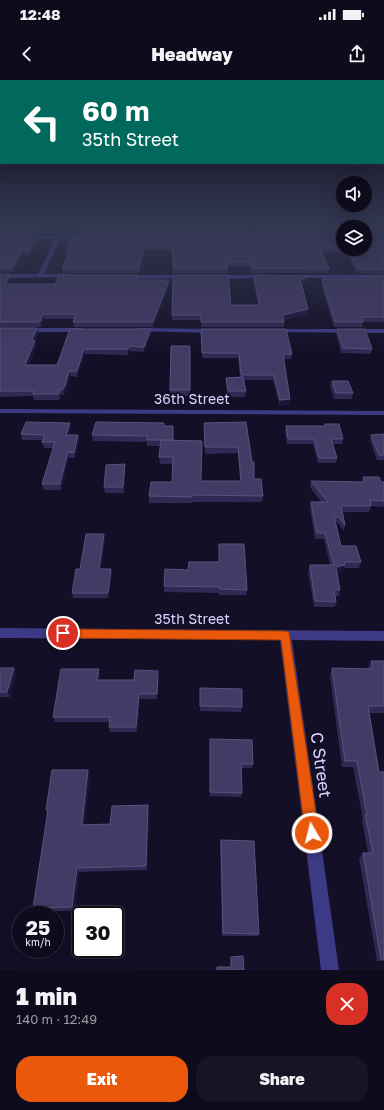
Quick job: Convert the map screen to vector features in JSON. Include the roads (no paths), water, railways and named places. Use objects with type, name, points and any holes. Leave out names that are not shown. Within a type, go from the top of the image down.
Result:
[{"type":"street","points":[[40,276],[44,268]]},
{"type":"street","points":[[0,276],[79,276]]},
{"type":"street","points":[[118,276],[196,277]]},
{"type":"street","points":[[212,277],[274,277]]},
{"type":"street","points":[[290,277],[384,277]]},
{"type":"street","points":[[0,330],[86,330]]},
{"type":"street","points":[[133,330],[219,331]]},
{"type":"street","points":[[266,331],[384,331]]},
{"type":"street","name":"36th Street","points":[[0,411],[384,413]]},
{"type":"street","name":"35th Street","points":[[0,633],[384,636]]},
{"type":"street","name":"C Street","points":[[285,635],[330,970]]}]
